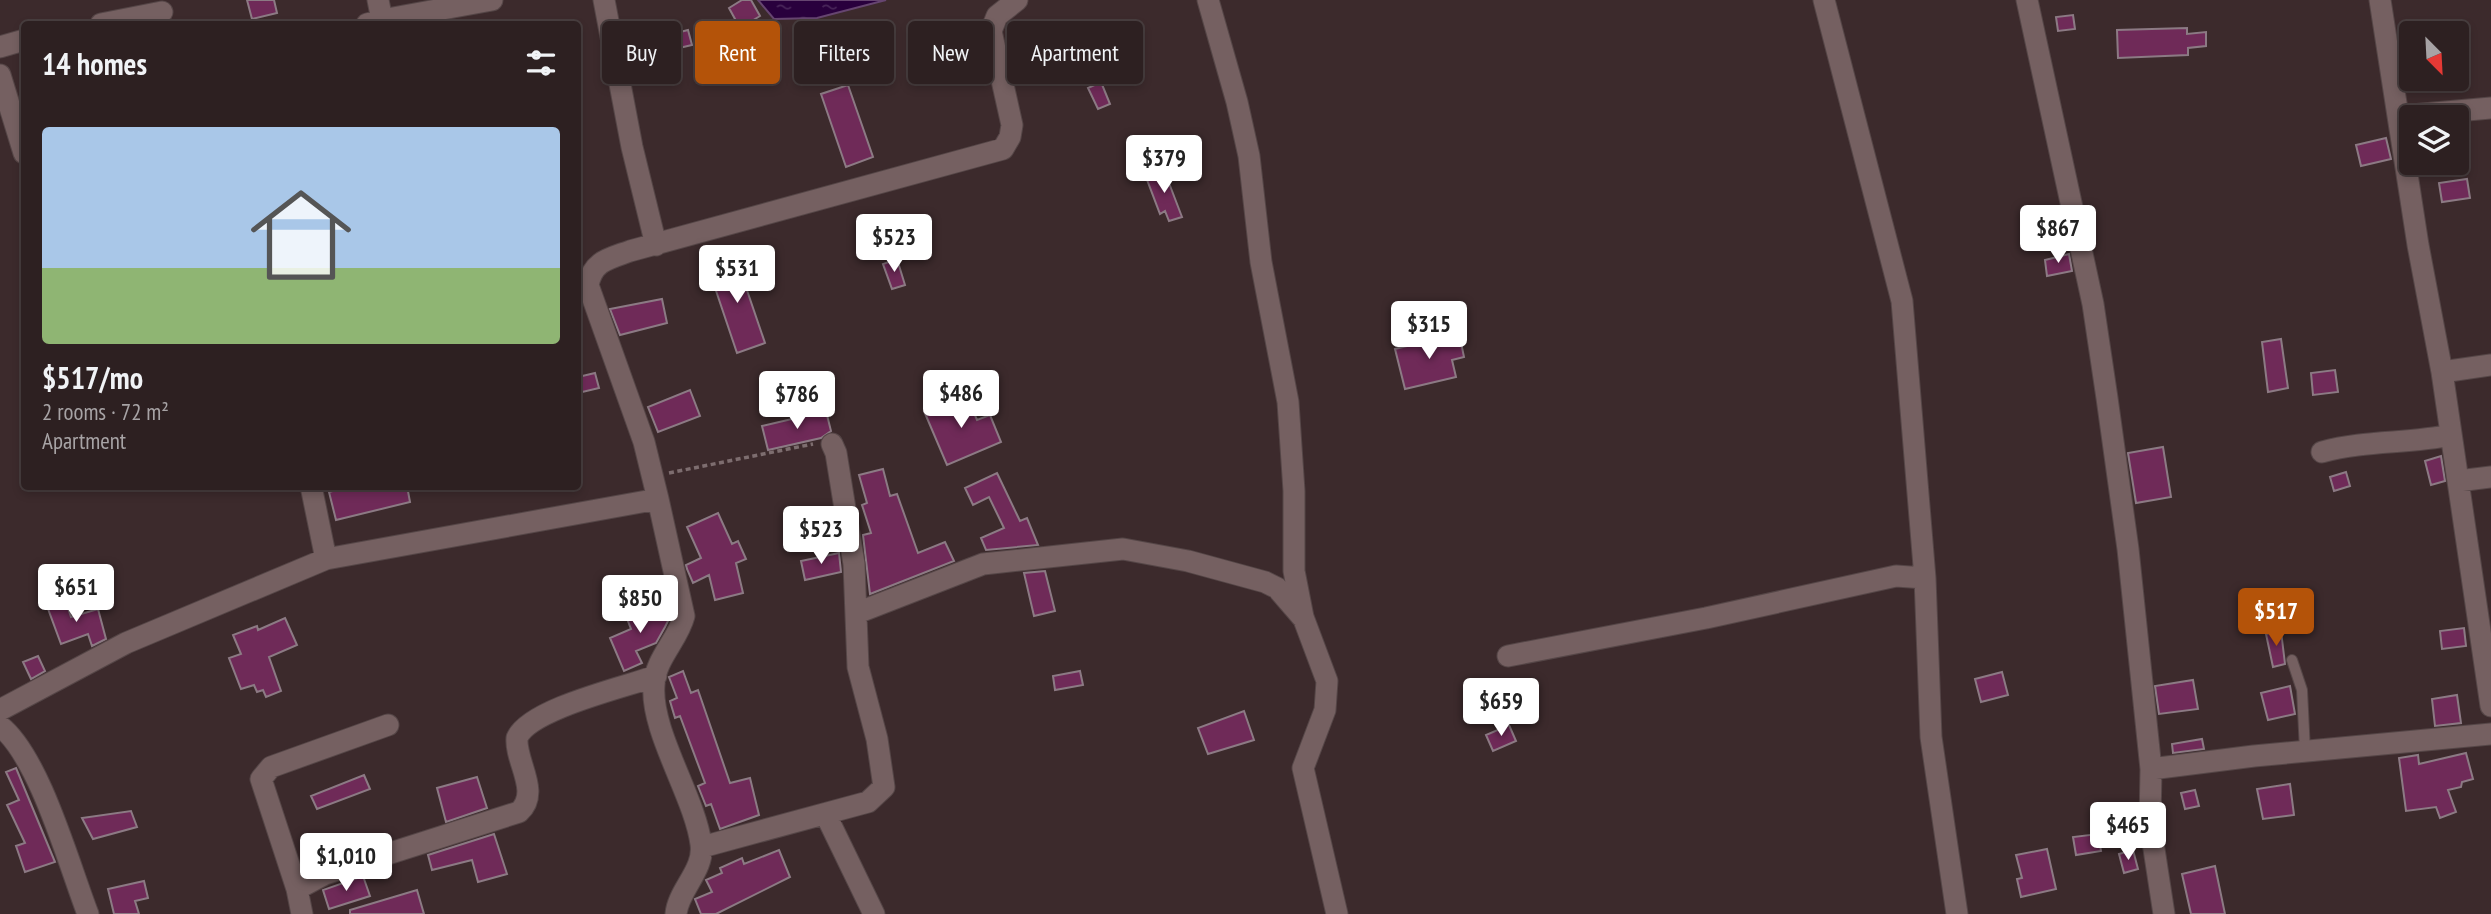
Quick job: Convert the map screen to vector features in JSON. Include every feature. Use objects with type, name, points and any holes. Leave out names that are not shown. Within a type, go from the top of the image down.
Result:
[{"type":"street","points":[[376,15],[443,17],[492,0]]},
{"type":"street","points":[[604,0],[632,147],[656,245]]},
{"type":"street","points":[[676,914],[677,902],[689,885],[702,847],[663,732],[655,700],[656,676],[680,632],[684,616],[653,476],[588,285],[591,271],[599,262],[656,245],[1003,149],[1010,137],[1012,125],[991,31],[997,16],[1017,0]]},
{"type":"street","points":[[1208,0],[1237,102],[1249,156],[1261,262],[1288,402],[1294,491],[1294,571],[1303,617],[1327,681],[1325,710],[1303,768],[1337,914]]},
{"type":"street","points":[[1824,0],[1902,302],[1925,578],[1931,737],[1957,914]]},
{"type":"street","points":[[2026,0],[2093,304],[2128,549],[2151,769],[2150,823],[2164,914]]},
{"type":"street","points":[[2380,0],[2399,110]]},
{"type":"street","points":[[116,21],[162,12]]},
{"type":"street","points":[[0,47],[21,41]]},
{"type":"street","points":[[0,75],[21,143]]},
{"type":"street","points":[[2469,110],[2491,108]]},
{"type":"street","points":[[2408,175],[2417,245],[2442,372],[2491,706]]},
{"type":"street","points":[[2442,372],[2491,365]]},
{"type":"street","points":[[2322,452],[2353,444],[2419,442],[2451,435]]},
{"type":"street","points":[[702,847],[868,802],[884,787],[877,739],[858,667],[857,613],[849,525],[832,444]]},
{"type":"street","points":[[2458,481],[2491,477]]},
{"type":"street","points":[[312,490],[327,559]]},
{"type":"street","points":[[0,709],[126,643],[327,559],[657,499]]},
{"type":"street","points":[[857,613],[983,564],[1123,549],[1188,561],[1265,582],[1277,588],[1303,617]]},
{"type":"street","points":[[1508,656],[1706,618],[1896,576],[1925,578]]},
{"type":"street","points":[[297,888],[325,874],[519,812],[524,807],[528,793],[517,738],[527,724],[547,714],[656,676]]},
{"type":"street","points":[[302,914],[297,888],[261,779],[271,767],[388,725]]},
{"type":"street","points":[[0,726],[13,736],[26,757],[86,913]]},
{"type":"street","points":[[2151,769],[2254,756],[2491,734]]},
{"type":"street","points":[[827,815],[874,914]]},
{"type":"lane","points":[[2292,660],[2302,690],[2305,751]]},
{"type":"path","points":[[653,476],[802,445],[832,444]]},
{"type":"water","points":[[758,0],[886,0],[817,18],[774,19]]},
{"type":"building","points":[[247,0],[274,0],[277,13],[252,19]]},
{"type":"building","points":[[742,0],[751,0],[760,16],[752,21],[736,21],[729,8]]},
{"type":"building","points":[[2073,15],[2075,29],[2058,31],[2056,17]]},
{"type":"building","points":[[2187,28],[2187,34],[2206,32],[2206,46],[2188,48],[2188,55],[2118,58],[2117,30]]},
{"type":"building","points":[[688,30],[692,45],[681,48],[681,32]]},
{"type":"building","points":[[1102,84],[1110,104],[1098,109],[1088,88]]},
{"type":"building","points":[[848,85],[873,157],[846,167],[821,94]]},
{"type":"building","points":[[2386,138],[2391,159],[2361,166],[2356,145]]},
{"type":"building","points":[[1164,170],[1182,217],[1169,221],[1165,211],[1160,214],[1146,177]]},
{"type":"building","points":[[2467,179],[2470,198],[2442,202],[2439,183]]},
{"type":"building","points":[[2069,254],[2072,271],[2047,276],[2045,260]]},
{"type":"building","points":[[736,258],[765,343],[737,353],[708,267]]},
{"type":"building","points":[[897,259],[905,285],[892,289],[883,264]]},
{"type":"building","points":[[662,299],[667,323],[620,335],[610,309]]},
{"type":"building","points":[[1459,333],[1464,357],[1452,360],[1456,377],[1405,389],[1395,349]]},
{"type":"building","points":[[2281,339],[2288,388],[2268,392],[2262,342]]},
{"type":"building","points":[[2335,370],[2338,392],[2313,395],[2311,373]]},
{"type":"building","points":[[595,373],[599,388],[581,392],[581,376]]},
{"type":"building","points":[[690,390],[700,416],[658,432],[648,407]]},
{"type":"building","points":[[966,394],[977,420],[990,415],[1001,442],[947,465],[924,411]]},
{"type":"building","points":[[826,411],[831,431],[821,438],[768,450],[762,426]]},
{"type":"building","points":[[2163,447],[2171,497],[2136,503],[2128,453]]},
{"type":"building","points":[[2441,456],[2445,481],[2431,485],[2425,461]]},
{"type":"building","points":[[883,469],[890,496],[897,494],[918,553],[945,542],[954,561],[870,594],[863,535],[871,533],[862,505],[867,503],[859,475]]},
{"type":"building","points":[[2346,472],[2350,486],[2334,491],[2330,477]]},
{"type":"building","points":[[997,473],[1020,521],[1027,518],[1038,545],[986,550],[981,538],[1004,528],[989,497],[973,505],[965,488]]},
{"type":"building","points":[[408,490],[410,502],[336,520],[329,492]]},
{"type":"building","points":[[718,513],[732,544],[738,541],[746,559],[736,563],[743,593],[715,600],[709,575],[693,583],[687,569],[686,565],[701,558],[687,527]]},
{"type":"building","points":[[839,553],[841,572],[805,580],[801,561]]},
{"type":"building","points":[[1045,571],[1055,611],[1034,616],[1024,573]]},
{"type":"building","points":[[65,599],[71,617],[98,609],[106,639],[92,646],[88,634],[61,644],[47,606]]},
{"type":"building","points":[[660,602],[668,621],[665,627],[656,643],[636,651],[642,663],[624,671],[610,638],[631,629],[626,616]]},
{"type":"building","points":[[285,618],[297,645],[269,657],[281,691],[266,697],[263,690],[257,692],[254,685],[241,689],[229,658],[241,654],[233,635],[257,626],[258,630]]},
{"type":"building","points":[[2464,628],[2466,646],[2442,649],[2440,631]]},
{"type":"building","points":[[2281,631],[2285,664],[2273,667],[2266,634]]},
{"type":"building","points":[[38,656],[45,671],[31,679],[23,662]]},
{"type":"building","points":[[683,671],[691,693],[698,690],[730,783],[750,778],[759,815],[720,829],[711,804],[706,806],[698,786],[705,783],[680,716],[675,718],[670,701],[677,698],[669,677]]},
{"type":"building","points":[[1080,671],[1083,685],[1055,690],[1053,676]]},
{"type":"building","points":[[2002,672],[2008,695],[1981,702],[1975,679]]},
{"type":"building","points":[[2193,680],[2198,709],[2159,714],[2155,686]]},
{"type":"building","points":[[2290,686],[2295,714],[2268,720],[2261,693]]},
{"type":"building","points":[[2457,695],[2461,723],[2435,726],[2432,699]]},
{"type":"building","points":[[1244,711],[1254,740],[1208,754],[1198,728]]},
{"type":"building","points":[[1509,725],[1516,741],[1493,751],[1486,735]]},
{"type":"building","points":[[2202,739],[2204,749],[2173,753],[2172,744]]},
{"type":"building","points":[[2466,753],[2473,779],[2462,782],[2461,787],[2448,790],[2456,812],[2440,818],[2436,807],[2406,811],[2399,758],[2418,755],[2419,764]]},
{"type":"building","points":[[16,768],[55,862],[25,872],[16,846],[25,843],[7,805],[19,800],[6,772]]},
{"type":"building","points":[[364,775],[370,789],[317,809],[311,796]]},
{"type":"building","points":[[477,777],[487,808],[446,822],[437,788]]},
{"type":"building","points":[[2290,784],[2294,815],[2263,819],[2257,789]]},
{"type":"building","points":[[2195,790],[2199,806],[2185,809],[2181,793]]},
{"type":"building","points":[[131,811],[137,827],[93,839],[82,818]]},
{"type":"building","points":[[494,834],[507,874],[478,882],[472,860],[432,870],[428,855]]},
{"type":"building","points":[[2098,834],[2101,851],[2076,855],[2073,837]]},
{"type":"building","points":[[2047,849],[2056,889],[2021,897],[2017,879],[2022,878],[2016,855]]},
{"type":"building","points":[[779,850],[790,877],[716,914],[701,914],[695,899],[712,892],[706,880],[722,873],[720,868],[742,858],[744,864]]},
{"type":"building","points":[[2133,850],[2138,869],[2124,873],[2119,854]]},
{"type":"building","points":[[2215,866],[2225,914],[2191,914],[2182,874]]},
{"type":"building","points":[[363,876],[370,896],[329,909],[323,890]]},
{"type":"building","points":[[144,881],[148,898],[135,901],[139,914],[114,914],[108,889]]},
{"type":"building","points":[[417,890],[424,914],[350,914],[350,910]]}]
